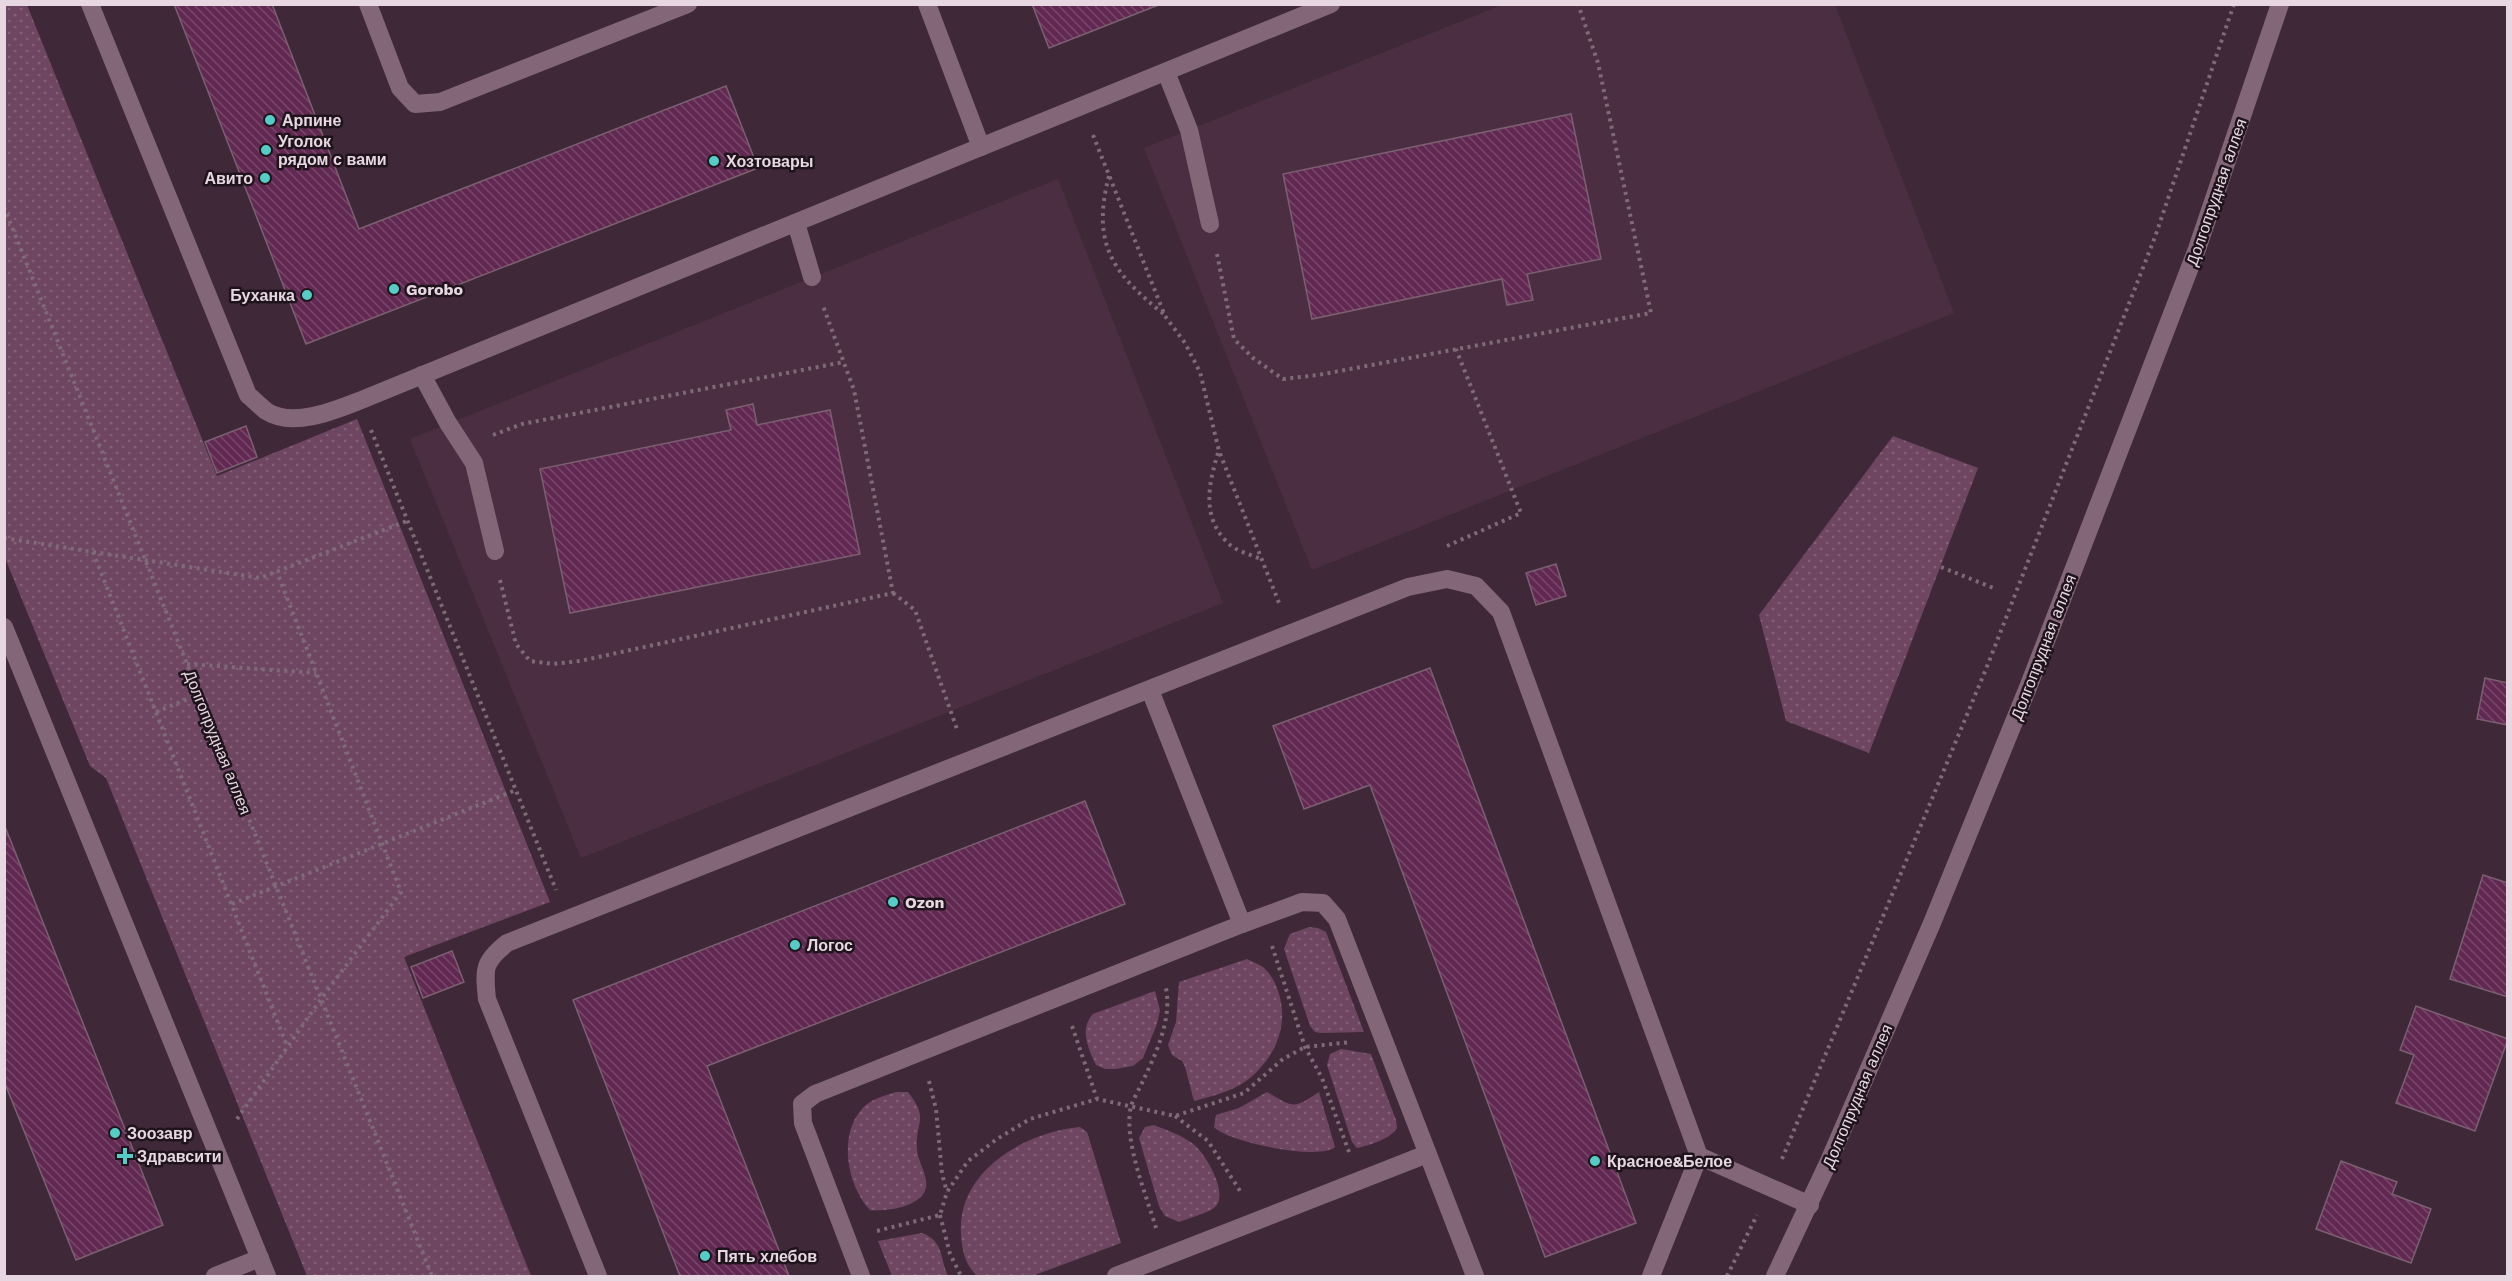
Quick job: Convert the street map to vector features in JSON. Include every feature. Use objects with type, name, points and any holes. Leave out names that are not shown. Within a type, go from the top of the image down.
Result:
[{"type":"street","points":[[90,4],[248,395],[268,412],[295,418],[325,414],[359,401],[1331,4]]},
{"type":"street","points":[[368,4],[400,88],[415,104],[440,102],[688,4]]},
{"type":"street","points":[[927,4],[981,147]]},
{"type":"street","name":"Долгопрудная аллея","points":[[1775,1276],[1810,1204],[1932,923],[2029,685],[2197,249],[2280,4]]},
{"type":"street","points":[[1166,72],[1189,130],[1210,224]]},
{"type":"street","points":[[796,223],[812,277]]},
{"type":"street","points":[[422,375],[474,463],[495,551]]},
{"type":"street","points":[[598,1276],[487,999],[485,976],[491,956],[507,943],[1291,633],[1408,587],[1447,579],[1476,586],[1501,612],[1699,1156],[1651,1276]]},
{"type":"street","points":[[4,627],[267,1276]]},
{"type":"street","points":[[1150,690],[1242,924]]},
{"type":"street","points":[[861,1276],[803,1123],[802,1104],[815,1094],[1302,902],[1323,903],[1337,919],[1475,1276]]},
{"type":"street","points":[[1116,1276],[1427,1154]]},
{"type":"street","points":[[1699,1156],[1810,1204]]},
{"type":"street","points":[[215,1276],[260,1258]]},
{"type":"path","points":[[1210,224],[1234,339],[1253,358],[1283,379],[1318,375],[1651,313],[1598,63],[1578,4]]},
{"type":"path","points":[[1727,1276],[1770,1188],[2016,591],[2155,237],[2234,4]]},
{"type":"path","points":[[1082,106],[1165,316]]},
{"type":"path","points":[[1109,174],[1103,198],[1102,221],[1106,244],[1115,265],[1126,282],[1165,316],[1185,343],[1200,372],[1219,451],[1291,633]]},
{"type":"path","name":"Долгопрудная аллея","points":[[4,207],[432,1276]]},
{"type":"path","points":[[812,277],[854,390],[893,592],[915,610],[968,761]]},
{"type":"path","points":[[1447,579],[1442,548],[1521,513],[1456,349]]},
{"type":"path","points":[[464,447],[522,424],[844,363]]},
{"type":"path","points":[[359,401],[568,919]]},
{"type":"path","points":[[1219,451],[1209,482],[1208,501],[1213,518],[1227,542],[1238,550],[1261,559]]},
{"type":"path","points":[[4,537],[260,578],[407,521]]},
{"type":"path","points":[[495,551],[504,604],[516,644],[530,661],[553,664],[580,661],[893,592]]},
{"type":"path","points":[[93,552],[287,1047]]},
{"type":"path","points":[[1941,567],[1996,589]]},
{"type":"path","points":[[216,1149],[321,999],[401,892],[277,572]]},
{"type":"path","points":[[187,664],[316,673]]},
{"type":"path","points":[[156,712],[200,694]]},
{"type":"path","points":[[232,904],[516,790]]},
{"type":"path","points":[[1262,917],[1305,1047],[1322,1078],[1359,1181]]},
{"type":"path","points":[[1156,958],[1164,978],[1168,999],[1165,1024],[1157,1052],[1131,1106],[1130,1130],[1136,1161],[1165,1257]]},
{"type":"path","points":[[1061,996],[1097,1099]]},
{"type":"path","points":[[1175,1116],[1244,1093],[1283,1059],[1305,1047],[1365,1041],[1381,1035]]},
{"type":"path","points":[[922,1051],[936,1109],[942,1174],[947,1192]]},
{"type":"path","points":[[961,1276],[950,1254],[940,1215],[947,1192],[968,1161],[997,1139],[1030,1119],[1097,1099],[1175,1116],[1208,1142],[1258,1220]]},
{"type":"path","points":[[846,1239],[940,1215]]},
{"type":"shaded area","points":[[4,5],[27,5],[217,476],[357,419],[550,902],[404,957],[531,1276],[307,1276],[106,778],[90,766],[5,558]]},
{"type":"shaded area","points":[[1502,5],[1835,5],[1954,313],[1312,570],[1144,148]]},
{"type":"shaded area","points":[[1058,179],[1223,603],[581,858],[410,439]]},
{"type":"shaded area","points":[[1893,436],[1978,468],[1869,753],[1786,721],[1759,615]]},
{"type":"shaded area","points":[[1309,927],[1326,932],[1364,1032],[1321,1033],[1315,1032],[1310,1026],[1284,949],[1290,934]]},
{"type":"shaded area","points":[[1247,959],[1266,969],[1277,988],[1282,1016],[1277,1040],[1265,1062],[1246,1081],[1228,1091],[1194,1101],[1185,1067],[1182,1061],[1172,1055],[1168,1045],[1176,1022],[1179,982]]},
{"type":"shaded area","points":[[1155,991],[1160,1010],[1157,1024],[1143,1058],[1133,1066],[1115,1069],[1105,1069],[1096,1065],[1086,1039],[1086,1026],[1093,1014]]},
{"type":"shaded area","points":[[1341,1049],[1371,1054],[1396,1120],[1397,1128],[1390,1135],[1357,1148],[1352,1142],[1327,1065],[1330,1054]]},
{"type":"shaded area","points":[[896,1092],[908,1092],[920,1115],[917,1149],[926,1181],[925,1190],[915,1202],[906,1206],[870,1210],[862,1200],[851,1174],[848,1160],[850,1132],[865,1106],[878,1098]]},
{"type":"shaded area","points":[[1267,1092],[1288,1103],[1298,1104],[1319,1092],[1335,1147],[1326,1151],[1312,1152],[1274,1148],[1236,1138],[1214,1127],[1216,1115],[1239,1108]]},
{"type":"shaded area","points":[[1154,1125],[1188,1140],[1203,1155],[1214,1174],[1220,1194],[1214,1208],[1179,1222],[1165,1216],[1159,1206],[1139,1138],[1145,1127]]},
{"type":"shaded area","points":[[1080,1127],[1087,1132],[1121,1243],[1032,1276],[977,1276],[967,1262],[961,1240],[963,1212],[970,1191],[982,1174],[1017,1146],[1059,1130]]},
{"type":"shaded area","points":[[922,1233],[929,1236],[938,1246],[948,1276],[892,1276],[878,1241]]},
{"type":"building","points":[[174,4],[272,4],[359,229],[726,86],[758,168],[306,344]]},
{"type":"building","points":[[1032,4],[1161,4],[1049,48]]},
{"type":"building","points":[[1571,114],[1601,259],[1527,274],[1533,300],[1507,305],[1502,279],[1312,319],[1283,174]]},
{"type":"building","points":[[753,404],[757,425],[830,410],[860,554],[570,613],[540,469],[731,430],[726,410]]},
{"type":"building","points":[[246,426],[257,457],[217,473],[205,442]]},
{"type":"building","points":[[1556,564],[1566,596],[1536,605],[1526,573]]},
{"type":"building","points":[[1430,668],[1636,1223],[1545,1257],[1370,785],[1304,809],[1273,726]]},
{"type":"building","points":[[2485,678],[2508,683],[2508,725],[2477,719]]},
{"type":"building","points":[[1085,801],[1125,904],[707,1066],[789,1276],[680,1276],[573,1000]]},
{"type":"building","points":[[4,824],[163,1225],[76,1260],[4,1081]]},
{"type":"building","points":[[2483,875],[2508,883],[2508,997],[2450,979]]},
{"type":"building","points":[[452,951],[464,982],[423,998],[411,967]]},
{"type":"building","points":[[2416,1006],[2508,1039],[2475,1131],[2396,1103],[2414,1055],[2400,1050]]},
{"type":"building","points":[[2341,1161],[2397,1182],[2392,1194],[2431,1209],[2411,1263],[2316,1229]]},
{"type":"place","name":"Арпине","points":[[270,120]]},
{"type":"place","name":"Уголок рядом с вами","points":[[266,150]]},
{"type":"place","name":"Хозтовары","points":[[714,161]]},
{"type":"place","name":"Авито","points":[[265,178]]},
{"type":"place","name":"Gorobo","points":[[394,289]]},
{"type":"place","name":"Буханка","points":[[307,295]]},
{"type":"place","name":"Ozon","points":[[893,902]]},
{"type":"place","name":"Логос","points":[[795,945]]},
{"type":"place","name":"Зоозавр","points":[[115,1133]]},
{"type":"place","name":"Здравсити","points":[[125,1156]]},
{"type":"place","name":"Красное&Белое","points":[[1595,1161]]},
{"type":"place","name":"Пять хлебов","points":[[705,1256]]}]
